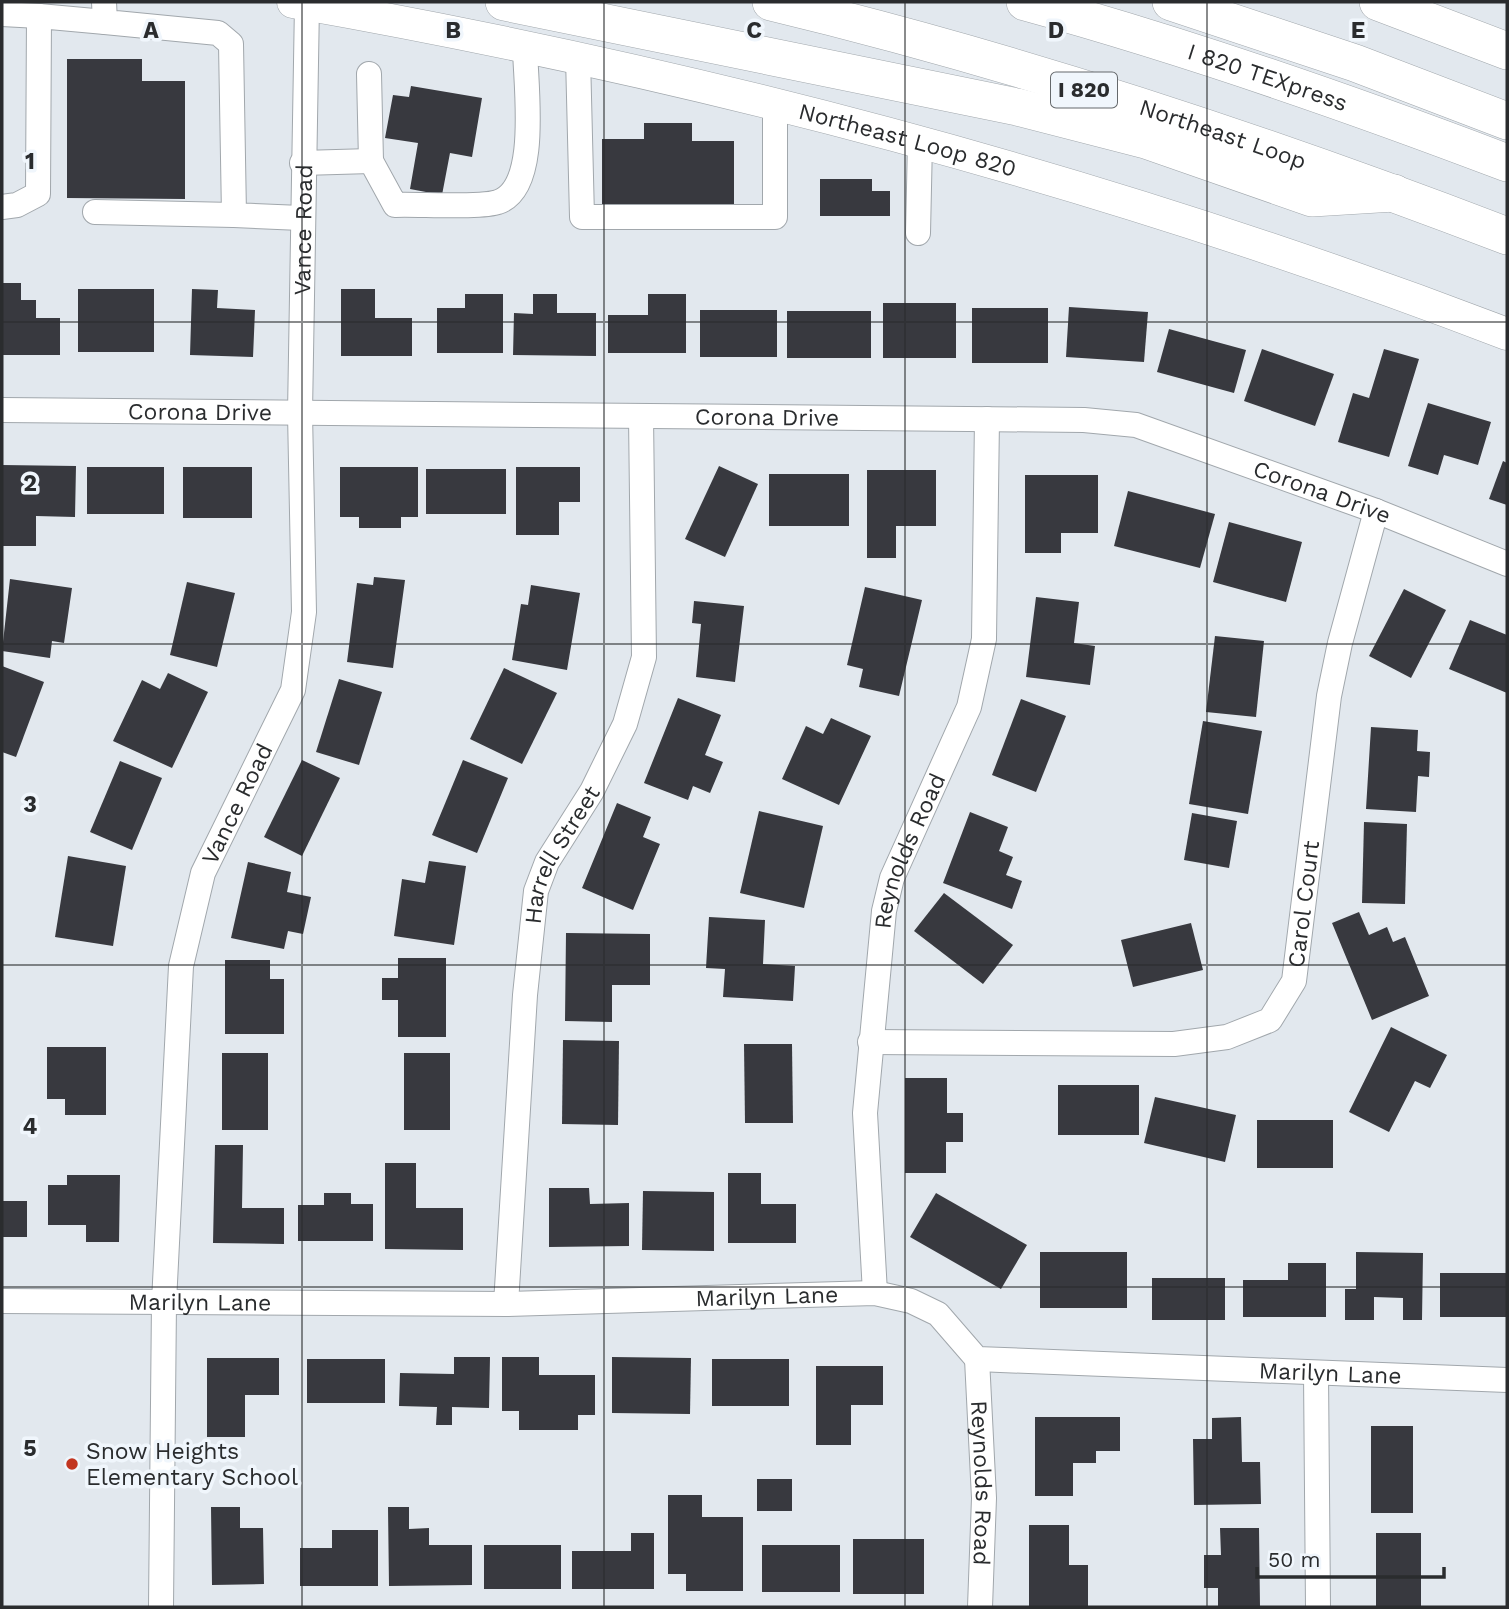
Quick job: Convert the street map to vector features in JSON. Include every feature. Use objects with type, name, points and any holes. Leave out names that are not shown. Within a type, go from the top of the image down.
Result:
[{"type":"highway","points":[[503,2],[1017,107],[1146,140],[1312,198],[1394,193]]},
{"type":"highway","name":"Northeast Loop","points":[[771,2],[903,34],[1174,118],[1394,193],[1507,236]]},
{"type":"highway","name":"I 820 TEXpress","points":[[1025,2],[1103,23],[1348,103],[1507,163]]},
{"type":"highway","name":"I 820 TEXpress","points":[[1171,2],[1355,63],[1507,121]]},
{"type":"highway","points":[[1378,2],[1507,51]]},
{"type":"main road","name":"Northeast Loop 820","points":[[300,3],[579,57],[920,142],[1276,248],[1507,334]]},
{"type":"street","name":"Vance Road","points":[[161,1607],[164,1302],[181,965],[203,873],[293,690],[304,612],[300,413],[300,3]]},
{"type":"street","points":[[2,14],[39,16],[105,12],[218,33],[231,44],[234,215]]},
{"type":"street","points":[[2,207],[18,205],[38,194],[39,16]]},
{"type":"street","points":[[369,74],[371,161],[395,205],[498,202],[516,190],[526,163],[524,46]]},
{"type":"street","points":[[579,57],[582,217],[775,217],[775,105]]},
{"type":"street","points":[[918,233],[920,142]]},
{"type":"street","points":[[302,163],[371,161]]},
{"type":"street","points":[[95,212],[301,218]]},
{"type":"street","name":"Corona Drive","points":[[2,410],[1084,420],[1136,425],[1376,511],[1507,564]]},
{"type":"street","name":"Harrell Street","points":[[506,1304],[524,995],[536,891],[547,862],[592,791],[625,724],[644,657],[640,416]]},
{"type":"street","name":"Reynolds Road","points":[[875,1293],[866,1163],[870,1042],[884,911],[892,878],[968,707],[984,639],[987,419]]},
{"type":"street","name":"Carol Court","points":[[870,1042],[1174,1044],[1227,1037],[1269,1020],[1294,981],[1329,696],[1340,643],[1376,511]]},
{"type":"street","name":"Marilyn Lane","points":[[2,1301],[506,1304],[875,1293],[911,1301],[938,1314],[977,1359],[1507,1380]]},
{"type":"street","name":"Reynolds Road","points":[[977,1359],[984,1498],[979,1607]]},
{"type":"street","points":[[1316,1373],[1318,1607]]},
{"type":"building","points":[[67,59],[142,59],[142,81],[185,81],[185,199],[67,198]]},
{"type":"building","points":[[411,86],[482,98],[472,157],[450,153],[442,195],[410,189],[418,143],[385,138],[393,95],[409,97]]},
{"type":"building","points":[[644,123],[692,123],[692,141],[734,141],[734,206],[602,207],[602,139],[644,139]]},
{"type":"building","points":[[820,179],[872,179],[872,191],[890,191],[890,216],[820,216]]},
{"type":"building","points":[[2,283],[21,283],[21,300],[36,300],[36,318],[60,318],[60,355],[2,355]]},
{"type":"building","points":[[78,289],[154,289],[154,352],[78,352]]},
{"type":"building","points":[[192,289],[218,290],[217,308],[255,310],[253,357],[190,355]]},
{"type":"building","points":[[341,289],[375,289],[375,318],[412,318],[412,356],[341,356]]},
{"type":"building","points":[[465,294],[503,294],[503,353],[437,353],[437,308],[465,308]]},
{"type":"building","points":[[533,294],[557,294],[557,313],[596,313],[596,356],[513,355],[514,313],[533,314]]},
{"type":"building","points":[[648,294],[686,294],[686,353],[608,353],[608,315],[648,315]]},
{"type":"building","points":[[883,303],[956,303],[956,358],[883,358]]},
{"type":"building","points":[[1069,307],[1148,312],[1144,362],[1066,357]]},
{"type":"building","points":[[972,308],[1048,308],[1048,363],[972,363]]},
{"type":"building","points":[[700,310],[777,310],[777,357],[700,357]]},
{"type":"building","points":[[787,311],[871,311],[871,358],[787,358]]},
{"type":"building","points":[[1169,329],[1246,350],[1234,393],[1157,372]]},
{"type":"building","points":[[1262,349],[1334,374],[1315,426],[1244,401]]},
{"type":"building","points":[[1384,349],[1419,359],[1389,457],[1338,442],[1353,393],[1369,398]]},
{"type":"building","points":[[1428,403],[1491,422],[1478,465],[1444,455],[1438,475],[1408,466]]},
{"type":"building","points":[[1503,461],[1507,463],[1507,505],[1489,499]]},
{"type":"building","points":[[2,465],[76,466],[75,517],[36,516],[36,546],[2,546]]},
{"type":"building","points":[[719,466],[758,484],[725,557],[685,539]]},
{"type":"building","points":[[87,467],[164,467],[164,514],[87,514]]},
{"type":"building","points":[[183,467],[252,467],[252,518],[183,518]]},
{"type":"building","points":[[340,467],[418,467],[418,517],[401,517],[401,528],[359,528],[359,517],[340,517]]},
{"type":"building","points":[[516,467],[580,467],[580,502],[559,502],[559,535],[516,535]]},
{"type":"building","points":[[426,469],[506,469],[506,514],[426,514]]},
{"type":"building","points":[[867,470],[936,470],[936,526],[896,526],[896,558],[867,558]]},
{"type":"building","points":[[769,474],[849,474],[849,526],[769,526]]},
{"type":"building","points":[[1025,475],[1098,475],[1098,533],[1061,533],[1061,553],[1025,553]]},
{"type":"building","points":[[1128,491],[1215,514],[1200,568],[1114,546]]},
{"type":"building","points":[[1229,522],[1302,542],[1286,602],[1213,582]]},
{"type":"building","points":[[374,577],[405,580],[393,668],[347,662],[357,583],[373,585]]},
{"type":"building","points":[[10,579],[72,588],[64,643],[52,641],[50,658],[2,651]]},
{"type":"building","points":[[187,582],[235,593],[217,667],[170,655]]},
{"type":"building","points":[[531,585],[580,593],[567,670],[512,660],[521,604],[528,605]]},
{"type":"building","points":[[865,587],[922,600],[899,696],[859,687],[863,669],[847,665]]},
{"type":"building","points":[[1404,589],[1446,610],[1411,678],[1369,656]]},
{"type":"building","points":[[1036,597],[1079,602],[1074,643],[1095,646],[1090,685],[1026,677]]},
{"type":"building","points":[[694,601],[744,606],[735,682],[696,677],[701,624],[692,623]]},
{"type":"building","points":[[1470,620],[1507,635],[1507,693],[1449,669]]},
{"type":"building","points":[[1215,636],[1264,641],[1256,717],[1206,712]]},
{"type":"building","points":[[2,666],[44,682],[16,757],[2,752]]},
{"type":"building","points":[[504,668],[557,693],[522,764],[470,739]]},
{"type":"building","points":[[168,673],[208,692],[172,768],[113,741],[142,680],[160,689]]},
{"type":"building","points":[[339,679],[382,692],[359,765],[316,752]]},
{"type":"building","points":[[678,698],[721,715],[705,755],[723,762],[710,793],[693,786],[688,800],[644,783]]},
{"type":"building","points":[[1021,699],[1066,716],[1036,792],[992,775]]},
{"type":"building","points":[[831,718],[871,736],[839,805],[782,779],[806,726],[823,734]]},
{"type":"building","points":[[1203,721],[1262,731],[1248,814],[1189,804]]},
{"type":"building","points":[[1371,727],[1418,730],[1417,751],[1430,752],[1429,777],[1418,776],[1416,812],[1366,809]]},
{"type":"building","points":[[302,760],[340,778],[302,856],[264,837]]},
{"type":"building","points":[[463,760],[508,778],[477,853],[432,835]]},
{"type":"building","points":[[120,761],[162,778],[132,850],[90,832]]},
{"type":"building","points":[[617,803],[651,817],[643,837],[660,844],[633,910],[582,888]]},
{"type":"building","points":[[759,811],[823,826],[804,908],[740,893]]},
{"type":"building","points":[[970,812],[1008,827],[999,851],[1013,857],[1006,875],[1022,881],[1012,909],[943,883]]},
{"type":"building","points":[[1192,813],[1237,821],[1229,868],[1184,860]]},
{"type":"building","points":[[1364,822],[1407,824],[1405,904],[1362,903]]},
{"type":"building","points":[[68,856],[126,866],[113,946],[55,937]]},
{"type":"building","points":[[429,861],[466,866],[454,945],[394,936],[402,879],[425,883]]},
{"type":"building","points":[[248,862],[291,872],[287,892],[311,897],[303,934],[288,931],[284,949],[231,938]]},
{"type":"building","points":[[944,893],[1013,945],[983,984],[914,931]]},
{"type":"building","points":[[1359,912],[1369,935],[1387,927],[1393,942],[1405,937],[1429,996],[1372,1020],[1332,923]]},
{"type":"building","points":[[709,917],[765,920],[763,964],[795,966],[793,1001],[723,997],[725,969],[706,968]]},
{"type":"building","points":[[1191,923],[1203,970],[1133,987],[1121,940]]},
{"type":"building","points":[[566,933],[650,934],[650,985],[612,985],[612,1022],[565,1021]]},
{"type":"building","points":[[398,958],[446,958],[446,1037],[398,1037],[398,1000],[382,1000],[382,978],[398,978]]},
{"type":"building","points":[[225,960],[270,960],[270,979],[284,979],[284,1034],[225,1034]]},
{"type":"building","points":[[1391,1027],[1447,1055],[1430,1088],[1415,1081],[1389,1132],[1349,1112]]},
{"type":"building","points":[[563,1040],[619,1041],[618,1125],[562,1124]]},
{"type":"building","points":[[744,1044],[792,1044],[793,1123],[745,1123]]},
{"type":"building","points":[[47,1047],[106,1047],[106,1115],[65,1115],[65,1099],[47,1099]]},
{"type":"building","points":[[222,1053],[268,1053],[268,1130],[222,1130]]},
{"type":"building","points":[[404,1053],[450,1053],[450,1130],[404,1130]]},
{"type":"building","points":[[905,1078],[947,1078],[947,1113],[963,1113],[963,1142],[946,1142],[946,1173],[905,1173]]},
{"type":"building","points":[[1058,1085],[1139,1085],[1139,1135],[1058,1135]]},
{"type":"building","points":[[1155,1097],[1236,1115],[1225,1162],[1144,1143]]},
{"type":"building","points":[[1257,1120],[1333,1120],[1333,1168],[1257,1168]]},
{"type":"building","points":[[215,1145],[243,1145],[242,1208],[284,1208],[284,1244],[213,1243]]},
{"type":"building","points":[[385,1163],[416,1163],[416,1208],[463,1208],[463,1250],[385,1249]]},
{"type":"building","points":[[728,1173],[761,1173],[761,1204],[796,1204],[796,1243],[728,1243]]},
{"type":"building","points":[[67,1175],[120,1175],[119,1242],[86,1242],[86,1225],[48,1225],[48,1185],[67,1185]]},
{"type":"building","points":[[549,1188],[589,1188],[590,1204],[629,1203],[629,1246],[549,1247]]},
{"type":"building","points":[[643,1191],[714,1192],[714,1251],[642,1250]]},
{"type":"building","points":[[324,1193],[351,1193],[351,1204],[373,1204],[373,1241],[298,1241],[298,1205],[324,1205]]},
{"type":"building","points":[[936,1193],[1027,1245],[1001,1289],[910,1237]]},
{"type":"building","points":[[2,1201],[27,1201],[27,1237],[2,1237]]},
{"type":"building","points":[[1040,1252],[1127,1252],[1127,1308],[1040,1308]]},
{"type":"building","points":[[1356,1252],[1423,1253],[1422,1320],[1403,1320],[1403,1298],[1374,1297],[1374,1320],[1345,1320],[1345,1289],[1356,1289]]},
{"type":"building","points":[[1288,1263],[1326,1263],[1326,1317],[1243,1317],[1243,1280],[1288,1280]]},
{"type":"building","points":[[1440,1273],[1507,1273],[1507,1317],[1440,1317]]},
{"type":"building","points":[[1152,1278],[1225,1278],[1225,1320],[1152,1320]]},
{"type":"building","points":[[454,1357],[490,1357],[489,1408],[452,1407],[452,1425],[436,1425],[437,1407],[399,1406],[400,1373],[454,1374]]},
{"type":"building","points":[[502,1357],[539,1357],[539,1375],[595,1375],[595,1415],[578,1415],[578,1430],[519,1430],[519,1411],[502,1411]]},
{"type":"building","points":[[612,1357],[691,1358],[690,1414],[612,1413]]},
{"type":"building","points":[[207,1358],[279,1358],[279,1395],[245,1395],[245,1437],[207,1437]]},
{"type":"building","points":[[307,1359],[385,1359],[385,1403],[307,1403]]},
{"type":"building","points":[[712,1359],[789,1359],[789,1406],[712,1406]]},
{"type":"building","points":[[816,1366],[883,1366],[883,1405],[851,1405],[851,1445],[816,1445]]},
{"type":"building","points":[[1035,1417],[1120,1417],[1120,1451],[1096,1451],[1096,1463],[1073,1463],[1073,1496],[1035,1496]]},
{"type":"building","points":[[1241,1417],[1242,1462],[1260,1462],[1261,1504],[1194,1505],[1193,1439],[1212,1439],[1212,1418]]},
{"type":"building","points":[[1371,1426],[1413,1426],[1413,1513],[1371,1513]]},
{"type":"building","points":[[757,1479],[792,1479],[792,1511],[757,1511]]},
{"type":"building","points":[[668,1495],[702,1495],[702,1517],[743,1517],[743,1591],[686,1591],[686,1574],[668,1574]]},
{"type":"building","points":[[211,1507],[240,1507],[240,1528],[263,1528],[264,1584],[212,1585]]},
{"type":"building","points":[[388,1507],[409,1507],[409,1529],[429,1528],[429,1545],[472,1545],[472,1585],[389,1586]]},
{"type":"building","points":[[1029,1525],[1069,1525],[1069,1565],[1088,1565],[1088,1606],[1029,1606]]},
{"type":"building","points":[[1220,1528],[1259,1528],[1260,1607],[1218,1607],[1218,1588],[1204,1588],[1204,1555],[1221,1555]]},
{"type":"building","points":[[332,1530],[378,1530],[378,1586],[300,1586],[300,1548],[332,1548]]},
{"type":"building","points":[[631,1533],[654,1533],[654,1589],[572,1589],[572,1551],[631,1551]]},
{"type":"building","points":[[1376,1533],[1421,1533],[1421,1607],[1376,1607]]},
{"type":"building","points":[[853,1539],[924,1539],[924,1594],[853,1594]]},
{"type":"building","points":[[484,1545],[561,1545],[561,1589],[484,1589]]},
{"type":"building","points":[[762,1545],[840,1545],[840,1592],[762,1592]]},
{"type":"place","name":"Snow Heights Elementary School","points":[[72,1464]]}]
